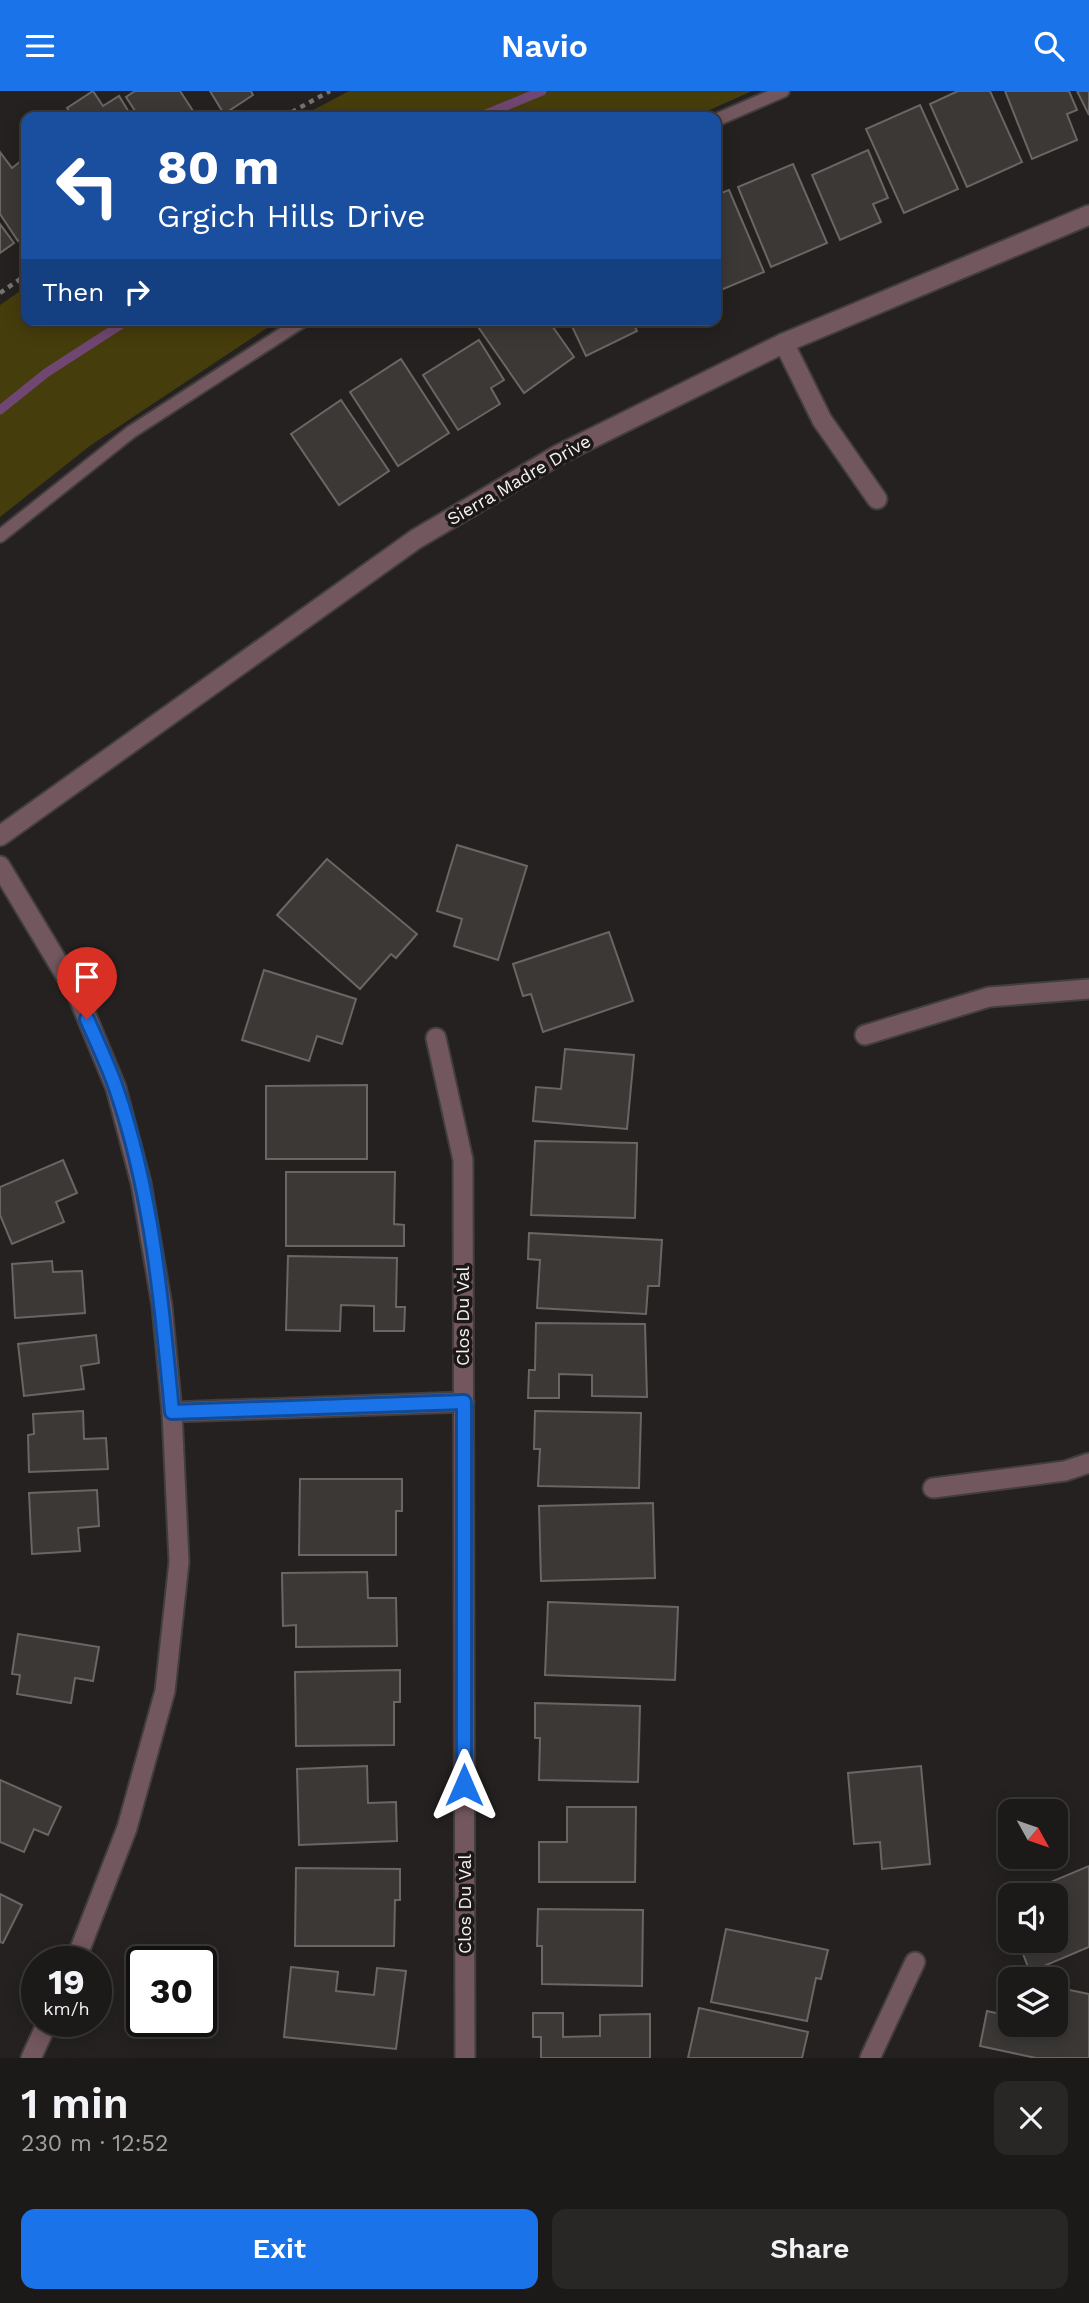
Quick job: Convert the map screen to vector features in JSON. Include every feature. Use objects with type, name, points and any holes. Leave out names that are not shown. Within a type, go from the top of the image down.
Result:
[{"type":"street","name":"Sierra Madre Drive","points":[[0,836],[416,539],[560,454],[784,343],[1089,215]]},
{"type":"street","points":[[784,343],[822,420],[877,499]]},
{"type":"street","points":[[0,866],[78,996],[116,1088],[144,1197],[162,1306],[172,1412],[179,1562],[165,1691],[127,1828],[81,1946]]},
{"type":"street","points":[[865,1035],[989,997],[1089,989]]},
{"type":"street","name":"Clos Du Val","points":[[436,1038],[463,1160],[465,2058]]},
{"type":"street","points":[[172,1412],[464,1402]]},
{"type":"street","points":[[933,1488],[1065,1471],[1089,1464]]},
{"type":"street","points":[[870,2058],[915,1962]]},
{"type":"street","points":[[31,2058],[41,2037]]},
{"type":"lane","points":[[721,118],[783,91]]},
{"type":"lane","points":[[0,535],[131,432],[295,326]]},
{"type":"path","points":[[292,112],[330,91]]},
{"type":"path","points":[[0,293],[21,278]]},
{"type":"shaded area","points":[[349,91],[752,91],[705,112],[309,112]]},
{"type":"shaded area","points":[[21,290],[21,326],[270,326],[91,445],[0,517],[0,305]]},
{"type":"building","points":[[93,91],[103,106],[119,96],[129,112],[70,112],[67,108]]},
{"type":"building","points":[[135,91],[180,91],[194,112],[136,112],[126,97]]},
{"type":"building","points":[[210,91],[251,91],[253,95],[223,112]]},
{"type":"building","points":[[958,91],[990,91],[1022,162],[967,187],[930,104]]},
{"type":"building","points":[[1005,91],[1069,91],[1077,110],[1067,114],[1077,140],[1032,159]]},
{"type":"building","points":[[1077,91],[1089,91],[1089,115]]},
{"type":"building","points":[[920,105],[958,189],[904,213],[866,129]]},
{"type":"building","points":[[868,150],[888,198],[873,204],[881,222],[840,240],[812,175]]},
{"type":"building","points":[[0,152],[12,168],[21,161],[21,239],[18,241],[0,214]]},
{"type":"building","points":[[793,164],[827,243],[771,267],[738,187]]},
{"type":"building","points":[[729,190],[764,272],[721,290],[721,193]]},
{"type":"building","points":[[0,224],[14,243],[0,253]]},
{"type":"building","points":[[477,326],[552,326],[574,357],[524,393]]},
{"type":"building","points":[[572,326],[635,326],[637,331],[586,356]]},
{"type":"building","points":[[479,340],[504,380],[491,388],[500,404],[458,430],[423,375]]},
{"type":"building","points":[[401,359],[449,433],[398,466],[350,392]]},
{"type":"building","points":[[341,400],[389,471],[339,505],[291,434]]},
{"type":"building","points":[[457,845],[527,866],[498,960],[454,946],[462,919],[437,911]]},
{"type":"building","points":[[327,859],[417,934],[396,958],[391,954],[360,989],[277,915]]},
{"type":"building","points":[[609,932],[633,1001],[543,1032],[531,994],[523,996],[513,964]]},
{"type":"building","points":[[264,970],[356,999],[342,1044],[317,1036],[309,1061],[242,1040]]},
{"type":"building","points":[[565,1049],[634,1055],[627,1129],[533,1121],[536,1087],[561,1089]]},
{"type":"building","points":[[367,1085],[367,1159],[266,1159],[266,1086]]},
{"type":"building","points":[[535,1141],[637,1143],[635,1218],[531,1215]]},
{"type":"building","points":[[63,1160],[77,1193],[56,1202],[64,1222],[12,1244],[0,1215],[0,1187]]},
{"type":"building","points":[[286,1172],[395,1172],[394,1224],[404,1225],[404,1246],[286,1246]]},
{"type":"building","points":[[529,1233],[662,1240],[659,1286],[648,1286],[646,1314],[537,1308],[540,1260],[528,1259]]},
{"type":"building","points":[[288,1256],[397,1258],[396,1307],[405,1307],[404,1331],[374,1331],[374,1306],[341,1305],[340,1331],[286,1330]]},
{"type":"building","points":[[52,1261],[53,1272],[82,1271],[85,1313],[15,1318],[12,1264]]},
{"type":"building","points":[[536,1323],[645,1324],[647,1397],[592,1396],[592,1375],[559,1374],[559,1398],[528,1398],[529,1370],[535,1370]]},
{"type":"building","points":[[96,1335],[99,1363],[81,1366],[84,1389],[24,1396],[18,1344]]},
{"type":"building","points":[[83,1411],[84,1439],[106,1438],[108,1469],[29,1472],[28,1435],[34,1434],[33,1414]]},
{"type":"building","points":[[535,1411],[641,1413],[639,1488],[538,1486],[540,1449],[534,1449]]},
{"type":"building","points":[[300,1479],[402,1479],[402,1511],[396,1511],[396,1555],[299,1555]]},
{"type":"building","points":[[97,1490],[99,1526],[78,1528],[80,1551],[32,1554],[29,1493]]},
{"type":"building","points":[[653,1503],[655,1578],[541,1581],[539,1506]]},
{"type":"building","points":[[367,1572],[368,1598],[396,1598],[397,1646],[296,1647],[296,1625],[283,1626],[282,1573]]},
{"type":"building","points":[[548,1602],[678,1607],[675,1680],[545,1675]]},
{"type":"building","points":[[18,1634],[99,1647],[93,1681],[75,1678],[71,1703],[17,1694],[20,1675],[12,1674]]},
{"type":"building","points":[[400,1670],[400,1702],[394,1702],[394,1745],[296,1746],[295,1672]]},
{"type":"building","points":[[535,1703],[640,1706],[638,1782],[539,1780],[540,1738],[535,1738]]},
{"type":"building","points":[[367,1766],[368,1803],[396,1802],[397,1841],[299,1845],[297,1769]]},
{"type":"building","points":[[921,1766],[930,1864],[882,1869],[880,1842],[854,1844],[848,1773]]},
{"type":"building","points":[[0,1780],[61,1807],[48,1835],[34,1829],[24,1852],[0,1842]]},
{"type":"building","points":[[567,1807],[636,1807],[635,1882],[539,1882],[539,1842],[567,1842]]},
{"type":"building","points":[[1089,1866],[1089,1947],[1042,1967],[1028,1967],[1023,1953],[1068,1953],[1068,1883],[1049,1883]]},
{"type":"building","points":[[296,1868],[400,1869],[400,1900],[395,1900],[394,1946],[295,1946]]},
{"type":"building","points":[[0,1894],[22,1905],[3,1943],[0,1942]]},
{"type":"building","points":[[538,1909],[643,1910],[642,1986],[542,1984],[542,1946],[537,1946]]},
{"type":"building","points":[[726,1929],[828,1950],[821,1979],[816,1978],[807,2021],[711,2002]]},
{"type":"building","points":[[291,1967],[338,1972],[336,1991],[374,1995],[377,1968],[406,1971],[396,2049],[284,2037]]},
{"type":"building","points":[[1068,1990],[1089,1994],[1089,2058],[1036,2058],[980,2046],[987,2011],[998,2013],[998,2037],[1068,2037]]},
{"type":"building","points":[[699,2008],[808,2032],[802,2058],[688,2058]]},
{"type":"building","points":[[533,2013],[563,2013],[563,2037],[600,2036],[600,2015],[650,2014],[650,2058],[541,2058],[541,2037],[533,2037]]},
{"type":"waterway","points":[[491,112],[542,91]]},
{"type":"waterway","points":[[0,410],[46,373],[119,326]]},
{"type":"route","points":[[87,1019],[116,1088],[141,1183],[162,1306],[172,1412],[464,1402],[464,1785]]}]
